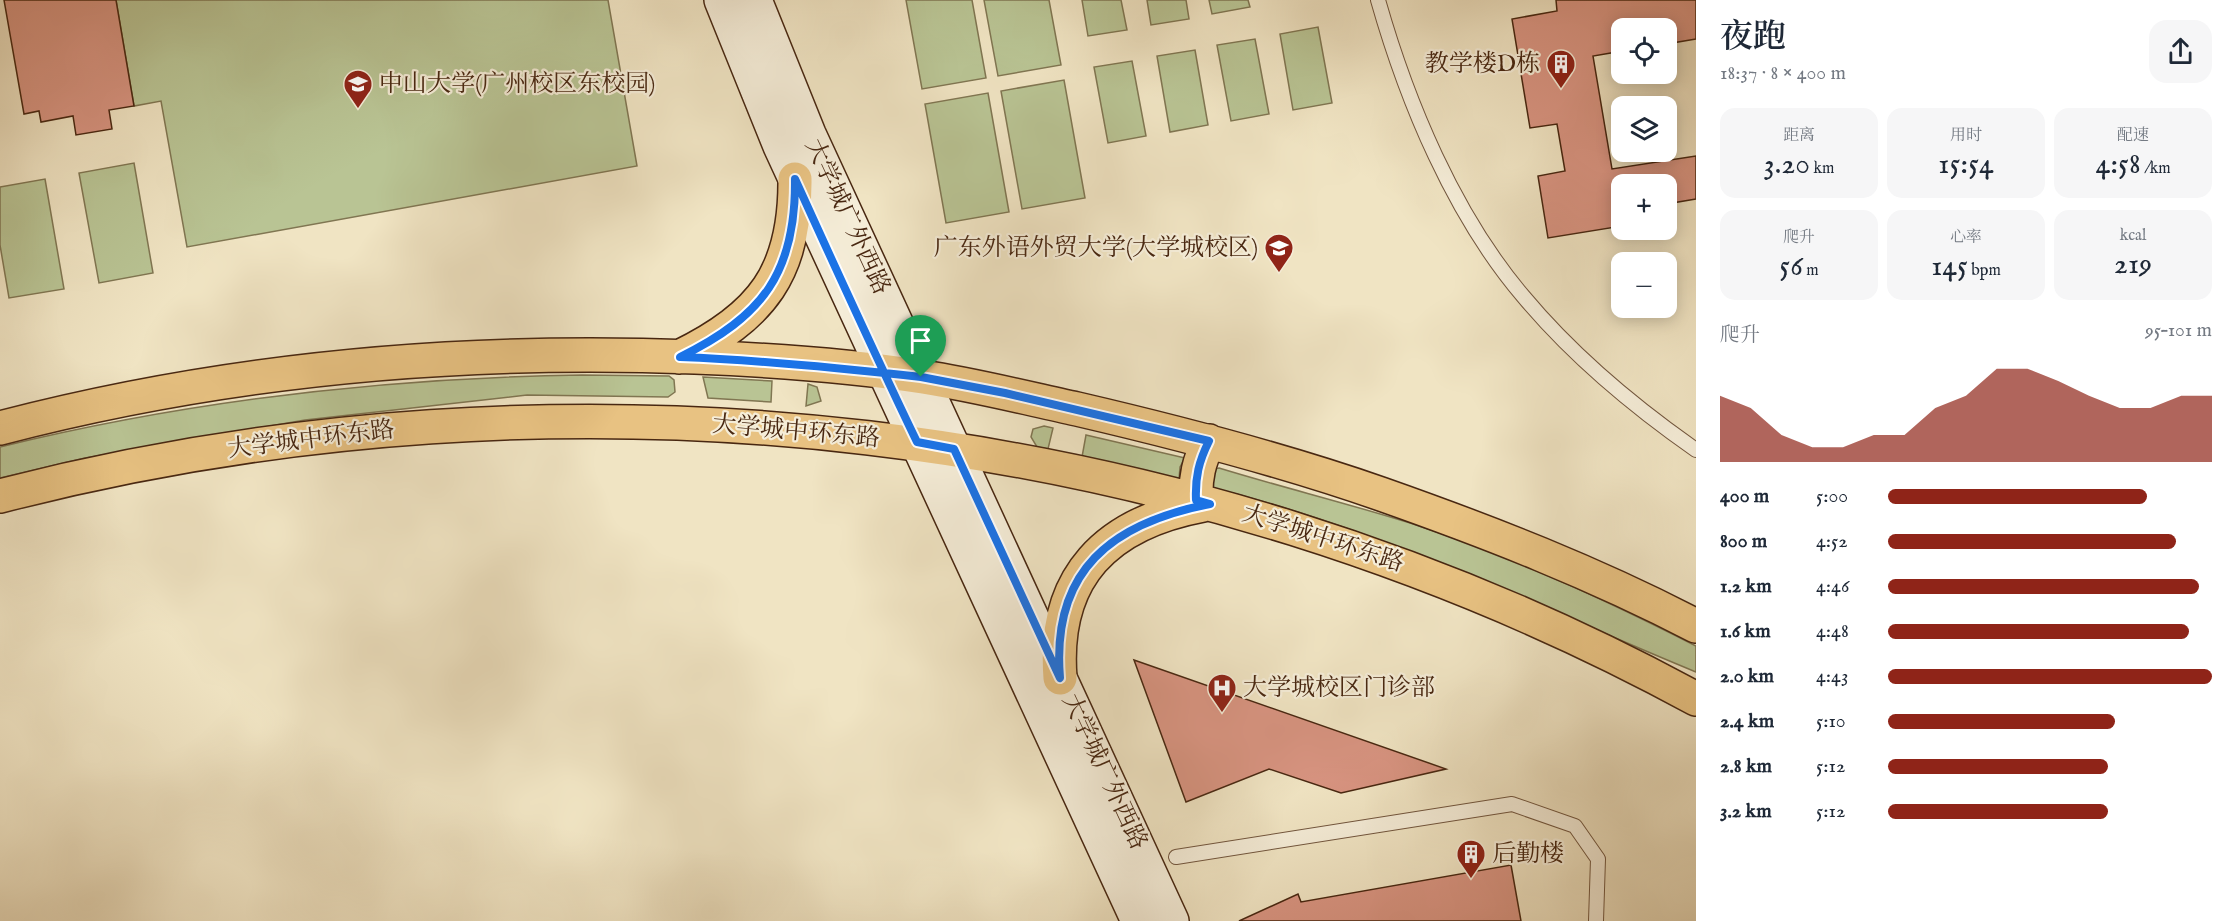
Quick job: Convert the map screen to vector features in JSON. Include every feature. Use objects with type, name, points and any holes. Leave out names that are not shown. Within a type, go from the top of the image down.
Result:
[{"type":"main road","name":"大学城广外西路","points":[[721,0],[795,179],[1138,921]]},
{"type":"main road","name":"大学城广外西路","points":[[755,0],[809,134],[1172,921]]},
{"type":"main road","points":[[680,357],[736,324],[758,302],[778,275],[791,242],[795,179]]},
{"type":"main road","points":[[0,428],[128,399],[326,369],[479,357],[680,357],[778,362],[921,377],[1005,393],[1209,441],[1292,464],[1462,523],[1596,578],[1696,626]]},
{"type":"main road","name":"大学城中环东路","points":[[0,496],[140,464],[237,448],[333,435],[482,423],[631,421],[730,425],[917,442],[1079,473],[1203,502],[1340,542],[1525,615],[1696,699]]},
{"type":"main road","points":[[1060,678],[1058,656],[1064,613],[1078,577],[1091,560],[1119,536],[1138,525],[1203,502],[1195,478],[1199,460],[1209,441]]},
{"type":"lane","points":[[1378,0],[1401,70],[1433,151],[1468,216],[1522,296],[1586,361],[1625,396],[1696,450]]},
{"type":"lane","points":[[1176,857],[1512,804],[1575,826],[1598,859],[1596,921]]},
{"type":"green space","points":[[116,0],[608,0],[637,166],[187,247],[161,101],[134,106]]},
{"type":"green space","points":[[906,0],[972,0],[986,78],[922,89]]},
{"type":"green space","points":[[984,0],[1049,0],[1061,65],[998,76]]},
{"type":"green space","points":[[1082,0],[1121,0],[1127,30],[1088,36]]},
{"type":"green space","points":[[1147,0],[1186,0],[1189,19],[1151,25]]},
{"type":"green space","points":[[1209,0],[1248,0],[1250,7],[1212,14]]},
{"type":"green space","points":[[1318,27],[1332,103],[1293,110],[1280,34]]},
{"type":"green space","points":[[1255,39],[1269,114],[1231,121],[1217,45]]},
{"type":"green space","points":[[1195,50],[1208,125],[1170,132],[1157,56]]},
{"type":"green space","points":[[1132,61],[1146,136],[1108,143],[1094,67]]},
{"type":"green space","points":[[1064,80],[1085,198],[1022,209],[1001,91]]},
{"type":"green space","points":[[988,93],[1009,212],[946,223],[925,104]]},
{"type":"green space","points":[[134,163],[153,273],[99,283],[79,173]]},
{"type":"green space","points":[[45,179],[64,289],[9,298],[0,245],[0,187]]},
{"type":"green space","points":[[669,376],[674,380],[675,392],[668,397],[527,395],[305,420],[85,458],[0,478],[0,447],[144,416],[289,394],[362,387],[508,377]]},
{"type":"green space","points":[[703,377],[772,381],[771,402],[708,398]]},
{"type":"green space","points":[[808,384],[817,387],[821,401],[806,406]]},
{"type":"green space","points":[[1044,426],[1053,428],[1048,449],[1037,447],[1031,437],[1033,429]]},
{"type":"green space","points":[[1086,435],[1185,458],[1180,467],[1179,479],[1082,457]]},
{"type":"green space","points":[[1219,468],[1416,525],[1523,565],[1628,612],[1696,646],[1696,672],[1399,547],[1276,505],[1213,488],[1211,486],[1214,469]]},
{"type":"building","points":[[4,0],[116,0],[134,106],[109,110],[112,129],[76,135],[73,116],[41,122],[39,111],[24,114]]},
{"type":"building","name":"教学楼D栋","points":[[1556,0],[1696,0],[1696,39],[1677,42],[1677,18],[1611,18],[1611,53],[1593,56],[1612,169],[1657,162],[1677,162],[1677,159],[1696,156],[1696,199],[1677,202],[1677,174],[1611,174],[1611,228],[1548,238],[1538,176],[1565,171],[1557,124],[1530,128],[1512,19],[1557,11]]},
{"type":"building","name":"大学城校区门诊部","points":[[1134,660],[1446,769],[1341,793],[1269,769],[1186,802]]},
{"type":"building","name":"后勤楼","points":[[1511,865],[1521,921],[1239,921],[1298,894],[1301,902]]},
{"type":"place","name":"教学楼D栋","points":[[1561,90]]},
{"type":"place","name":"中山大学(广州校区东校园)","points":[[358,110]]},
{"type":"place","name":"广东外语外贸大学(大学城校区)","points":[[1279,274]]},
{"type":"place","name":"大学城校区门诊部","points":[[1222,714]]},
{"type":"place","name":"后勤楼","points":[[1471,880]]},
{"type":"route","points":[[921,377],[885,373],[799,364],[680,357],[736,324],[778,275],[791,242],[795,179],[828,252],[885,373],[917,442],[954,449],[1060,678],[1059,637],[1070,593],[1078,577],[1105,547],[1138,525],[1180,509],[1210,504],[1196,500],[1195,478],[1199,460],[1209,441],[1005,393],[921,377]]}]
